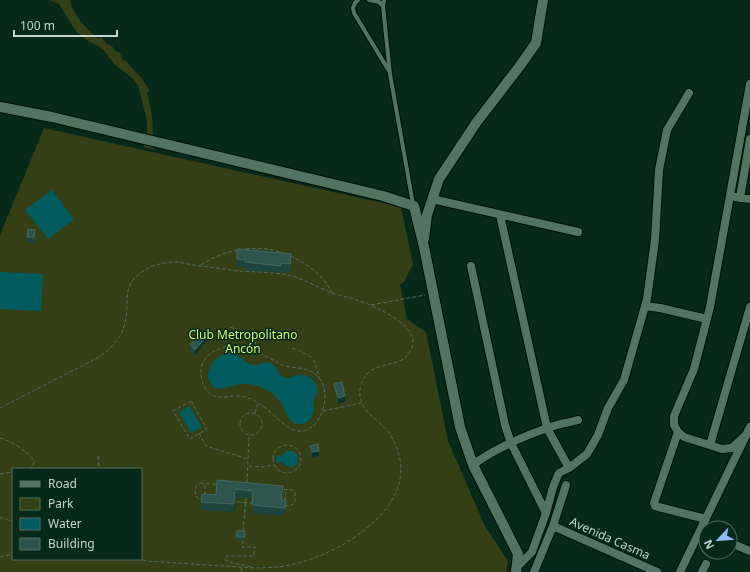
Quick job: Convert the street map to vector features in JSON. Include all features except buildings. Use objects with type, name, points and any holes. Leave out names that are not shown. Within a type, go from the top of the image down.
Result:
[{"type":"street","points":[[424,247],[427,215],[439,179],[476,123],[536,43],[543,0]]},
{"type":"street","points":[[749,430],[732,448],[722,449],[684,438],[674,425],[674,416],[694,369],[707,319],[750,84]]},
{"type":"street","points":[[517,570],[532,552],[546,513],[552,487],[559,474],[587,454],[598,434],[608,408],[624,380],[647,300],[655,240],[659,170],[667,130],[689,93]]},
{"type":"street","points":[[0,107],[52,117],[383,196],[414,206],[424,247],[460,427],[473,465],[518,554],[517,570]]},
{"type":"street","points":[[740,198],[750,139]]},
{"type":"street","points":[[730,196],[750,199]]},
{"type":"street","points":[[432,199],[578,232]]},
{"type":"street","points":[[500,215],[547,428],[569,468]]},
{"type":"street","points":[[471,266],[505,425],[511,444],[546,513]]},
{"type":"street","points":[[645,306],[707,319]]},
{"type":"street","points":[[710,445],[750,307]]},
{"type":"street","points":[[473,465],[481,458],[547,428],[578,420]]},
{"type":"street","points":[[680,572],[749,430]]},
{"type":"street","points":[[678,432],[654,502],[655,506],[706,519]]},
{"type":"street","points":[[534,572],[553,526],[566,485]]},
{"type":"street","name":"Avenida Casma","points":[[553,526],[657,572]]},
{"type":"street","points":[[738,546],[750,551]]},
{"type":"lane","points":[[358,0],[354,3],[354,13],[390,74]]},
{"type":"lane","points":[[369,0],[379,2],[383,6]]},
{"type":"lane","points":[[384,0],[383,6],[390,74],[409,186],[414,206]]},
{"type":"path","points":[[200,266],[225,253],[243,249],[255,248],[284,253],[313,269],[328,284],[332,293]]},
{"type":"path","points":[[0,408],[101,356],[109,350],[116,343],[122,332],[127,312],[127,292],[132,280],[150,267],[172,261],[236,271],[291,275],[332,293],[361,301],[399,321],[408,329],[413,337],[413,345],[410,352],[404,359],[398,362],[380,365],[370,370],[360,387],[362,403],[370,415],[382,425],[390,435],[396,445],[400,457],[401,469],[399,481],[392,500],[377,519],[358,535],[335,550],[296,564],[254,568],[146,561],[142,559]]},
{"type":"path","points":[[371,306],[433,293]]},
{"type":"path","points":[[230,327],[252,335],[256,344],[255,352]]},
{"type":"path","points":[[292,348],[312,357],[324,389],[323,411],[321,416],[314,426],[304,431],[288,428],[258,403],[242,396],[212,396],[202,384],[200,372],[205,358],[210,353],[223,347],[236,347],[255,352],[280,364],[310,370],[317,374],[319,378]]},
{"type":"path","points":[[190,400],[207,429],[199,434],[190,439],[173,410],[190,400]]},
{"type":"path","points":[[255,414],[258,403]]},
{"type":"path","points":[[323,411],[362,403]]},
{"type":"path","points":[[255,414],[260,419],[262,426],[259,432],[249,435],[242,432],[240,428],[240,421],[244,415],[255,414]]},
{"type":"path","points":[[199,434],[206,446],[248,459]]},
{"type":"path","points":[[246,491],[249,435]]},
{"type":"path","points":[[0,438],[18,446],[30,456],[34,461],[31,468]]},
{"type":"path","points":[[290,445],[298,450],[300,454],[301,463],[299,468],[290,473],[281,472],[276,469],[273,464],[272,460],[274,452],[281,446],[290,445]]},
{"type":"path","points":[[98,456],[99,468]]},
{"type":"path","points":[[248,466],[263,467],[273,464]]},
{"type":"path","points":[[0,474],[12,472]]},
{"type":"path","points":[[204,500],[206,484]]},
{"type":"path","points":[[206,484],[286,489],[294,491],[295,503],[290,506],[284,506],[204,500],[197,498],[195,495],[196,485],[206,484]]},
{"type":"path","points":[[284,506],[286,489]]},
{"type":"path","points":[[242,497],[249,498]]},
{"type":"path","points":[[243,532],[246,498]]},
{"type":"path","points":[[0,517],[12,522]]},
{"type":"path","points":[[243,540],[242,547],[255,547],[254,556],[226,556],[226,561],[254,568]]},
{"type":"path","points":[[0,557],[12,554]]},
{"type":"path","points":[[242,567],[242,572]]},
{"type":"green space","points":[[49,0],[70,0],[74,11],[85,26],[97,38],[101,37],[107,44],[112,46],[115,51],[120,53],[123,60],[126,61],[143,80],[149,90],[147,94],[152,116],[153,146],[155,150],[144,147],[143,144],[147,137],[147,121],[138,85],[132,78],[114,64],[103,49],[85,39],[75,30],[59,4]]},
{"type":"green space","name":"Club Metropolitano Ancón","points":[[44,128],[401,207],[413,264],[404,282],[400,284],[407,319],[426,332],[448,441],[485,526],[508,561],[506,572],[0,572],[0,235]]},
{"type":"water","points":[[52,190],[74,219],[48,239],[25,210]]},
{"type":"water","points":[[0,272],[43,274],[41,311],[0,309]]},
{"type":"water","points":[[228,353],[233,353],[240,356],[249,364],[253,365],[269,362],[281,375],[287,378],[298,375],[310,377],[317,387],[317,393],[313,401],[314,410],[311,418],[303,424],[292,422],[276,397],[272,393],[258,386],[242,384],[217,389],[214,388],[208,379],[209,370],[216,359]]},
{"type":"water","points":[[189,406],[202,427],[191,433],[179,412]]},
{"type":"water","points":[[287,451],[293,451],[298,456],[297,464],[291,467],[282,462],[278,463],[275,460],[277,456],[283,455]]}]
